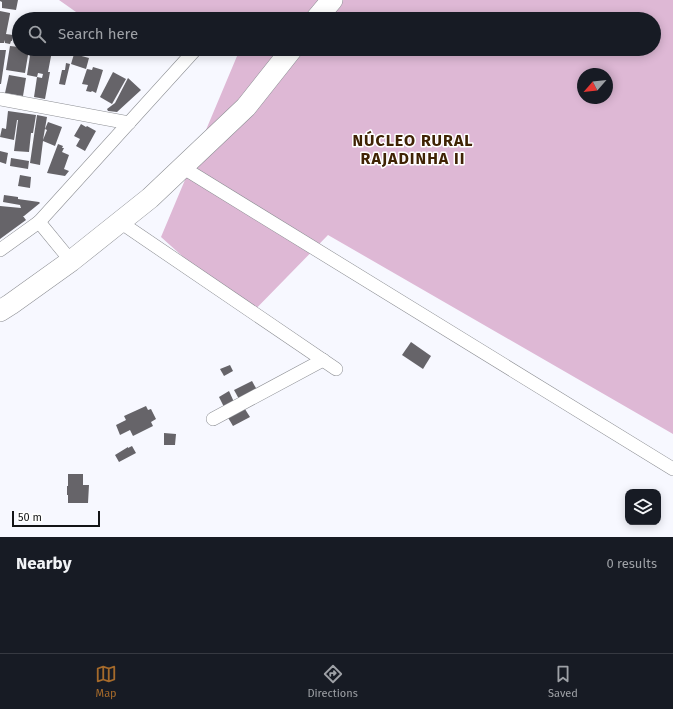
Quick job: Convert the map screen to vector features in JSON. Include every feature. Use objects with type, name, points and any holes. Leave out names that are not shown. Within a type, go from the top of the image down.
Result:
[{"type":"main road","points":[[322,12],[332,0]]},
{"type":"main road","points":[[0,311],[71,261],[150,198],[246,107],[286,56]]},
{"type":"street","points":[[0,250],[39,222],[190,56]]},
{"type":"street","points":[[0,99],[129,123]]},
{"type":"street","points":[[182,167],[673,469]]},
{"type":"street","points":[[39,222],[71,261]]},
{"type":"street","points":[[120,222],[336,369]]},
{"type":"street","points":[[213,419],[323,360]]},
{"type":"shaded area","points":[[59,0],[673,0],[673,434],[328,235],[249,316],[161,237],[237,56],[661,56],[661,12],[76,12]]},
{"type":"building","points":[[0,0],[18,0],[16,10],[2,8],[2,2]]},
{"type":"building","points":[[0,11],[10,13],[6,34],[12,35],[12,41],[10,44],[5,43],[5,40],[4,43],[0,43]]},
{"type":"building","points":[[10,46],[12,46],[12,56],[28,56],[25,73],[6,70]]},
{"type":"building","points":[[0,50],[6,50],[1,84],[0,84]]},
{"type":"building","points":[[30,56],[51,56],[45,99],[34,97],[37,77],[27,75]],"holes":[[[38,73],[43,74],[42,78],[37,77]]]},
{"type":"building","points":[[73,56],[89,58],[86,69],[71,64]]},
{"type":"building","points":[[66,63],[70,64],[65,85],[59,84],[62,70],[65,70]]},
{"type":"building","points":[[93,67],[103,70],[96,93],[86,91],[88,85],[82,84],[87,69],[92,70]]},
{"type":"building","points":[[113,72],[126,79],[112,104],[100,97]]},
{"type":"building","points":[[9,75],[26,78],[23,96],[5,93]]},
{"type":"building","points":[[128,78],[141,90],[117,112],[108,111],[107,109],[115,103]]},
{"type":"building","points":[[8,111],[36,115],[33,133],[31,133],[29,152],[14,151],[18,120],[14,140],[0,137],[2,128],[6,129]]},
{"type":"building","points":[[37,115],[47,117],[43,140],[48,122],[62,127],[55,146],[43,141],[40,165],[30,163]]},
{"type":"building","points":[[81,124],[96,131],[85,151],[76,146],[80,139],[74,136]]},
{"type":"building","points":[[58,144],[64,148],[62,152],[69,155],[64,169],[69,171],[65,176],[47,173]]},
{"type":"building","points":[[0,151],[8,153],[6,164],[0,162]]},
{"type":"building","points":[[11,158],[29,161],[28,169],[10,166]]},
{"type":"building","points":[[20,175],[31,177],[30,188],[18,186]]},
{"type":"building","points":[[4,195],[40,203],[23,216],[26,220],[0,239],[0,206],[21,208],[20,205],[3,202]]},
{"type":"building","points":[[411,342],[431,356],[423,369],[402,355]]},
{"type":"building","points":[[230,365],[233,371],[224,376],[220,369]]},
{"type":"building","points":[[252,381],[257,390],[239,399],[234,390]]},
{"type":"building","points":[[229,391],[234,402],[224,407],[219,397]]},
{"type":"building","points":[[146,406],[148,410],[151,409],[156,419],[151,422],[153,426],[133,436],[130,430],[120,435],[116,425],[126,420],[124,416]]},
{"type":"building","points":[[243,406],[250,417],[233,426],[227,416]]},
{"type":"building","points":[[164,433],[176,434],[175,445],[164,445]]},
{"type":"building","points":[[132,446],[136,453],[119,462],[115,455]]},
{"type":"building","points":[[68,474],[83,474],[83,485],[89,485],[88,503],[68,503]]},
{"type":"district","name":"NÚCLEO RURAL RAJADINHA II","points":[[413,149]]}]
